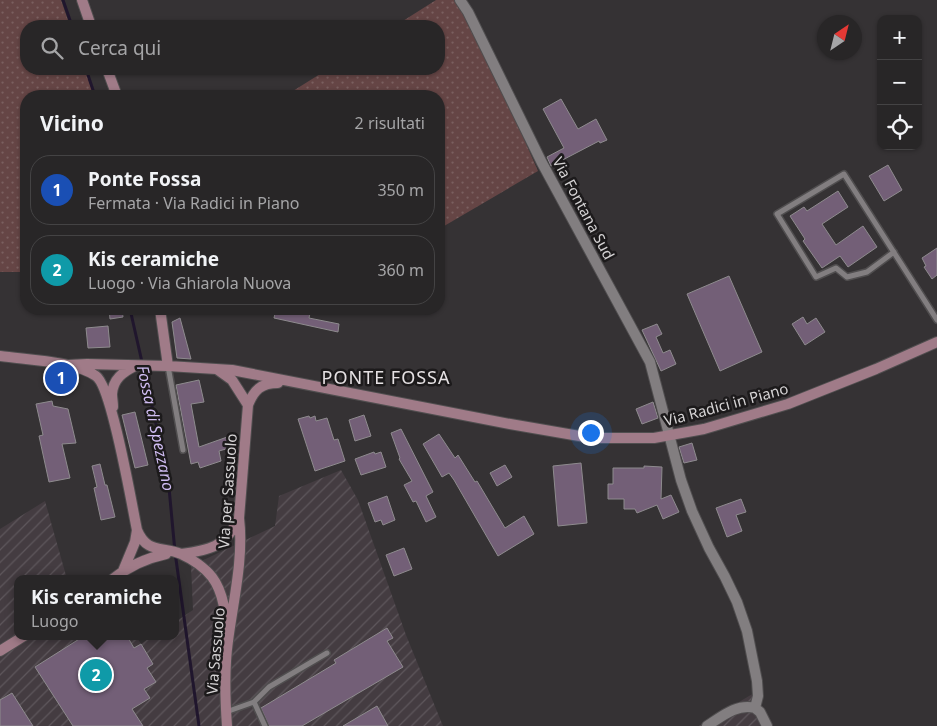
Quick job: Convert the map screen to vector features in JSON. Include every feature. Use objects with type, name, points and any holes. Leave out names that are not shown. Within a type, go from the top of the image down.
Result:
[{"type":"street","points":[[82,0],[89,20]]},
{"type":"street","name":"Via Fontana Sud","points":[[460,0],[468,12],[542,163],[650,362],[681,480],[692,511],[708,548],[737,602],[747,631],[757,681],[758,696],[756,708]]},
{"type":"street","points":[[109,75],[114,90]]},
{"type":"street","points":[[161,315],[168,366]]},
{"type":"street","name":"Via Radici in Piano","points":[[68,365],[168,366],[232,370],[296,384],[591,438],[654,438],[704,429],[788,404],[937,342]]},
{"type":"street","points":[[0,356],[68,365],[86,370],[102,381],[112,412],[137,530],[146,544],[157,553],[184,555],[212,549],[232,533],[239,518]]},
{"type":"street","points":[[112,412],[112,394],[115,382],[118,376],[129,367]]},
{"type":"street","points":[[217,369],[232,380],[248,405]]},
{"type":"street","points":[[248,405],[253,394],[260,386],[270,383],[296,384]]},
{"type":"street","name":"Via per Sassuolo","points":[[236,579],[248,405]]},
{"type":"street","points":[[124,571],[135,542],[137,530]]},
{"type":"street","points":[[118,575],[157,553]]},
{"type":"street","points":[[184,555],[206,570],[217,585],[224,611],[228,641]]},
{"type":"street","name":"Via Sassuolo","points":[[227,726],[225,675],[236,579]]},
{"type":"street","points":[[0,651],[18,640]]},
{"type":"street","points":[[706,726],[741,707],[756,708],[767,726]]},
{"type":"lane","points":[[894,252],[867,272],[847,277],[836,268],[816,277],[777,214],[844,174],[894,252],[937,320]]},
{"type":"lane","points":[[168,366],[183,450]]},
{"type":"lane","points":[[226,712],[254,702],[269,687],[327,653]]},
{"type":"lane","points":[[254,702],[265,726]]},
{"type":"shaded area","points":[[0,0],[61,0],[68,20],[20,20],[20,75],[87,75],[92,90],[20,90],[20,272],[0,272]]},
{"type":"shaded area","points":[[436,0],[459,0],[469,14],[538,171],[445,225],[445,90],[295,90],[318,75],[445,75],[445,20],[404,20]]},
{"type":"shaded area","points":[[341,470],[358,500],[406,635],[443,726],[0,726],[0,529],[45,501],[66,575],[14,575],[14,640],[138,640],[141,644],[146,640],[179,640],[179,619],[193,610],[191,566],[275,526],[279,496]]},
{"type":"shaded area","points":[[754,693],[771,726],[699,726]]},
{"type":"building","points":[[561,99],[578,129],[596,119],[607,140],[600,143],[599,141],[551,166],[547,157],[564,148],[543,109]]},
{"type":"building","points":[[888,165],[902,190],[884,201],[869,176]]},
{"type":"building","points":[[838,191],[848,207],[822,224],[836,245],[863,226],[877,247],[848,267],[840,256],[822,268],[803,241],[805,239],[790,216],[804,207],[807,211]]},
{"type":"building","points":[[937,248],[937,275],[932,279],[924,267],[926,266],[922,258]]},
{"type":"building","points":[[729,276],[762,352],[720,371],[687,294]]},
{"type":"building","points":[[110,315],[123,315],[123,317],[110,319]]},
{"type":"building","points":[[275,315],[310,315],[309,318],[339,324],[338,332],[274,318]]},
{"type":"building","points":[[803,317],[807,324],[816,318],[825,332],[805,345],[792,324]]},
{"type":"building","points":[[180,318],[191,359],[177,358],[172,322]]},
{"type":"building","points":[[657,324],[662,334],[656,337],[663,353],[670,350],[676,364],[661,371],[642,330]]},
{"type":"building","points":[[108,326],[110,347],[88,348],[86,328]]},
{"type":"building","points":[[199,380],[204,402],[191,404],[199,447],[230,436],[233,447],[219,451],[221,461],[200,468],[198,462],[191,464],[176,385]]},
{"type":"building","points":[[52,401],[53,406],[68,409],[76,443],[62,444],[70,478],[49,482],[39,436],[43,435],[36,404]]},
{"type":"building","points":[[653,402],[658,418],[642,424],[636,409]]},
{"type":"building","points":[[135,412],[148,465],[135,468],[122,415]]},
{"type":"building","points":[[364,415],[371,436],[355,441],[349,420]]},
{"type":"building","points":[[309,416],[310,418],[315,416],[316,421],[327,418],[334,440],[338,439],[345,461],[315,471],[298,419]]},
{"type":"building","points":[[401,429],[433,492],[426,496],[436,517],[426,522],[416,501],[413,502],[404,485],[412,481],[399,459],[391,433]]},
{"type":"building","points":[[439,434],[455,458],[458,455],[475,482],[477,481],[505,528],[524,516],[534,534],[498,556],[454,480],[449,473],[442,477],[423,444]]},
{"type":"building","points":[[692,443],[697,460],[684,463],[679,447]]},
{"type":"building","points":[[374,452],[375,454],[381,452],[386,467],[361,475],[355,459]]},
{"type":"building","points":[[581,463],[587,523],[558,526],[553,466]]},
{"type":"building","points":[[100,464],[115,517],[101,520],[94,488],[97,487],[92,466]]},
{"type":"building","points":[[505,465],[512,477],[497,486],[490,473]]},
{"type":"building","points":[[644,466],[662,467],[661,499],[671,495],[679,512],[663,519],[657,505],[637,513],[635,509],[624,509],[624,499],[608,499],[608,484],[613,484],[613,468],[644,468]]},
{"type":"building","points":[[387,496],[395,520],[383,525],[381,520],[375,522],[368,503]]},
{"type":"building","points":[[741,499],[746,512],[736,515],[742,531],[727,537],[716,508]]},
{"type":"building","points":[[404,548],[412,569],[394,576],[386,555]]},
{"type":"building","points":[[387,628],[393,638],[387,641],[403,667],[302,726],[269,726],[261,708],[336,663],[334,660]]},
{"type":"building","points":[[78,640],[129,640],[134,648],[141,644],[153,664],[147,668],[156,682],[144,689],[150,698],[132,709],[143,726],[73,726],[35,667]]},
{"type":"building","points":[[12,693],[33,726],[0,726],[0,700]]},
{"type":"building","points":[[377,706],[388,726],[343,726]]},
{"type":"waterway","name":"Fossa di Spezzano","points":[[63,0],[70,20]]},
{"type":"waterway","name":"Fossa di Spezzano","points":[[88,75],[93,90]]},
{"type":"waterway","name":"Fossa di Spezzano","points":[[131,315],[168,477],[178,575]]},
{"type":"waterway","name":"Fossa di Spezzano","points":[[179,581],[199,726]]},
{"type":"place","name":"Ponte Fossa","points":[[61,378]]},
{"type":"place","name":"Kis ceramiche","points":[[96,675]]},
{"type":"district","name":"PONTE FOSSA","points":[[386,377]]}]
